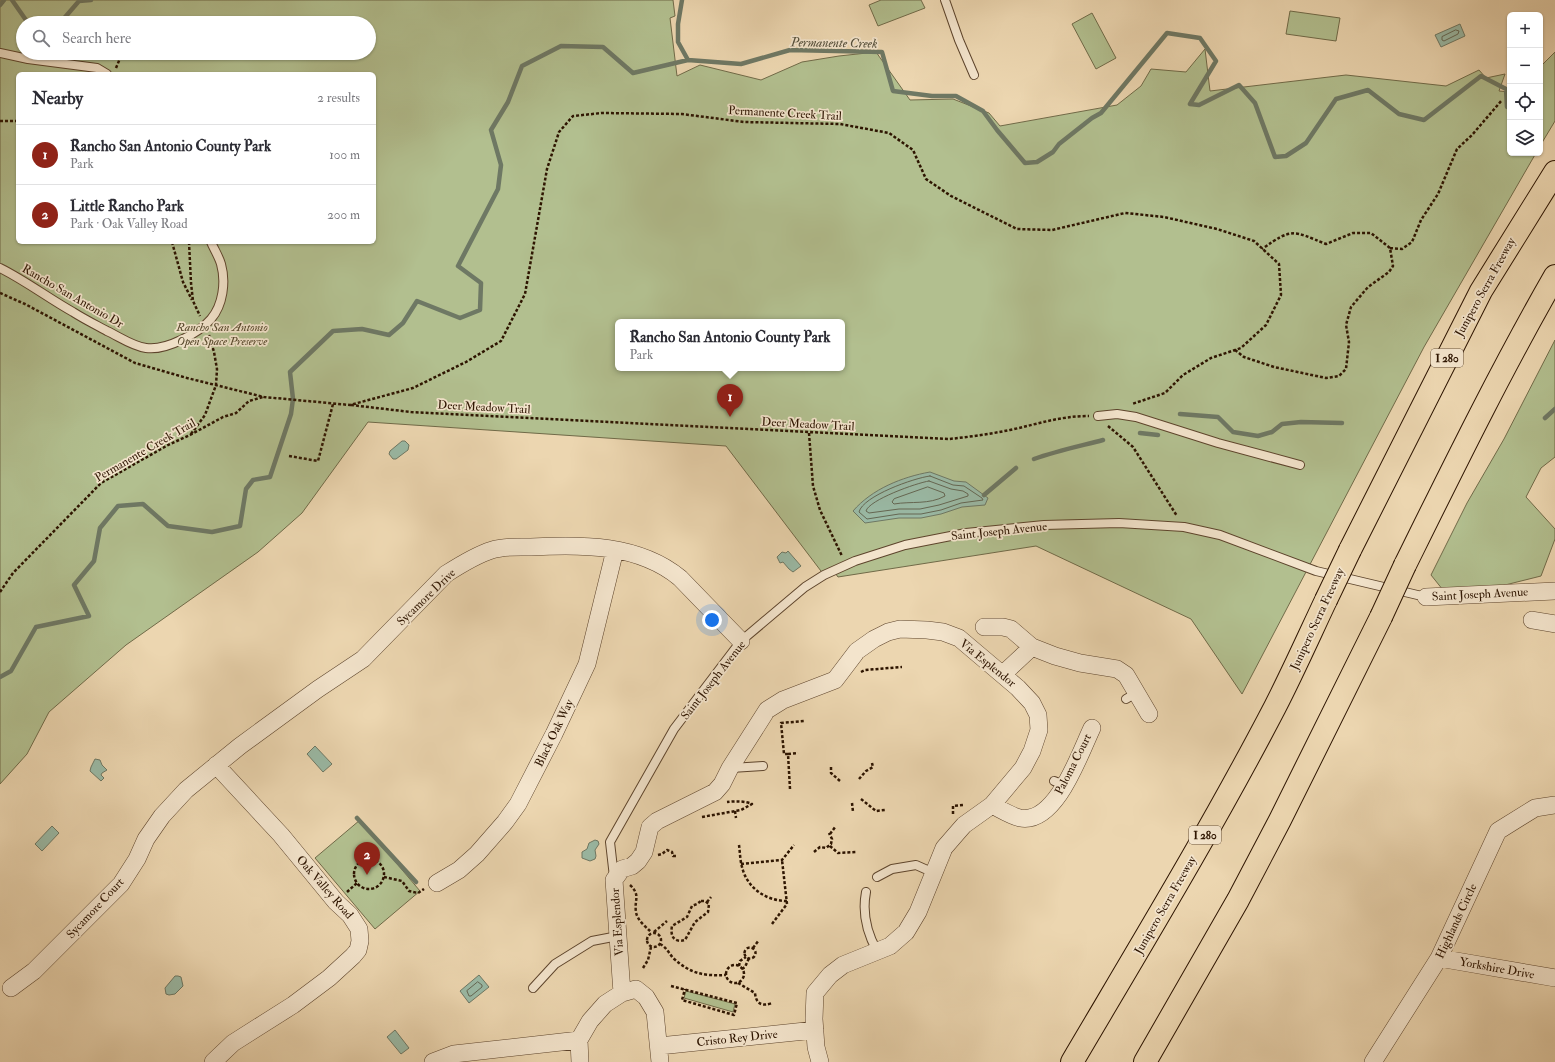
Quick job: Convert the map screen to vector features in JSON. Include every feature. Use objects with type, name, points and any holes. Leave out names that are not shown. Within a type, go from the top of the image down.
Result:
[{"type":"highway","name":"Junipero Serra Freeway","points":[[1072,1062],[1233,786],[1276,706],[1350,550],[1481,291],[1555,172]]},
{"type":"highway","points":[[1145,1062],[1238,900],[1280,820],[1483,410],[1555,276]]},
{"type":"street","name":"Sycamore Drive","points":[[216,765],[313,693],[364,659],[446,574],[460,564],[492,550],[570,545],[590,546],[614,550],[658,563],[670,570],[690,588],[741,641]]},
{"type":"street","name":"Black Oak Way","points":[[437,883],[458,870],[477,854],[505,822],[518,804],[554,734],[587,664],[614,550]]},
{"type":"street","name":"Saint Joseph Avenue","points":[[1426,596],[1555,591]]},
{"type":"street","points":[[1532,620],[1555,624]]},
{"type":"street","points":[[984,627],[1003,627],[1011,629],[1032,647],[1089,669],[1117,670],[1126,675],[1131,696],[1149,714]]},
{"type":"street","name":"Via Esplendor","points":[[622,993],[618,936],[622,869],[632,866],[638,861],[644,852],[650,827],[657,821],[715,792],[722,784],[730,768],[767,710],[783,700],[835,680],[857,651],[874,639],[888,632],[914,628],[943,632],[958,638],[1018,688],[1032,703],[1038,715],[1039,730],[1032,751],[1023,768],[992,804],[956,832],[944,848],[918,912],[906,932],[890,946],[843,965],[830,975],[815,993],[816,1047],[820,1062]]},
{"type":"street","points":[[1003,674],[1032,647]]},
{"type":"street","name":"Paloma Court","points":[[992,804],[1019,818],[1030,818],[1040,814],[1050,806],[1059,783],[1085,735]]},
{"type":"street","name":"Sycamore Court","points":[[11,988],[34,971],[121,884],[137,859],[146,839],[162,816],[186,790],[216,765]]},
{"type":"street","name":"Oak Valley Road","points":[[213,1062],[233,1043],[293,1005],[330,978],[358,950],[360,941],[359,929],[350,915],[336,902],[281,835],[216,765]]},
{"type":"street","name":"Highlands Circle","points":[[1373,1062],[1439,958],[1498,831],[1535,808],[1555,805]]},
{"type":"street","name":"Yorkshire Drive","points":[[1439,958],[1555,978]]},
{"type":"street","name":"Cristo Rey Drive","points":[[622,993],[636,989],[646,998],[655,1012],[660,1054],[815,1030]]},
{"type":"street","points":[[580,1062],[579,1040],[590,1021],[606,1004],[622,993]]},
{"type":"street","points":[[433,1062],[454,1054],[579,1040]]},
{"type":"lane","points":[[945,0],[959,40],[974,75]]},
{"type":"lane","points":[[0,53],[16,56]]},
{"type":"lane","points":[[36,60],[97,68],[104,72]]},
{"type":"lane","name":"Rancho San Antonio Dr","points":[[0,268],[17,277],[73,313],[128,342],[147,348],[169,345],[197,331],[205,325],[214,314],[223,295],[223,279],[221,264],[212,244]]},
{"type":"lane","points":[[1098,416],[1117,414],[1136,417],[1300,465]]},
{"type":"lane","name":"Saint Joseph Avenue","points":[[621,882],[610,842],[674,729],[741,641],[805,587],[824,575],[847,565],[918,542],[986,530],[1044,525],[1119,523],[1184,527],[1220,535],[1316,571],[1426,596]]},
{"type":"lane","points":[[730,768],[763,766]]},
{"type":"lane","points":[[877,876],[892,869],[916,865],[934,874]]},
{"type":"lane","points":[[866,892],[863,905],[869,937],[877,951]]},
{"type":"lane","points":[[533,988],[555,964],[573,952],[592,941],[618,936]]},
{"type":"path","points":[[114,72],[119,60]]},
{"type":"path","points":[[1262,249],[1288,233],[1296,233],[1326,244],[1353,233],[1371,233],[1390,248],[1402,248],[1412,242],[1421,220],[1438,194],[1457,148],[1472,135],[1502,100]]},
{"type":"path","name":"Permanente Creek Trail","points":[[216,385],[264,397],[350,405],[413,388],[466,362],[501,342],[525,294],[547,169],[559,132],[573,116],[602,113],[682,114],[744,122],[840,124],[889,133],[914,150],[926,179],[950,196],[1016,229],[1052,230],[1125,213],[1164,217],[1217,229],[1254,241],[1278,264],[1281,295],[1266,324],[1241,348],[1211,358],[1183,376],[1165,393],[1127,406]]},
{"type":"path","points":[[0,121],[16,121]]},
{"type":"path","points":[[172,244],[182,282],[205,325],[214,352],[217,369],[216,385],[205,415],[190,435]]},
{"type":"path","points":[[188,244],[193,302]]},
{"type":"path","points":[[1235,350],[1244,357],[1274,367],[1326,378],[1339,376],[1346,369],[1349,342],[1346,325],[1351,307],[1368,287],[1389,272],[1393,266],[1390,248]]},
{"type":"path","name":"Permanente Creek Trail","points":[[0,592],[13,573],[101,483],[168,445],[223,417],[236,413],[249,401],[264,397]]},
{"type":"path","points":[[289,456],[318,461],[333,404]]},
{"type":"path","name":"Deer Meadow Trail","points":[[350,405],[411,412],[949,439],[1011,430],[1058,418],[1098,416]]},
{"type":"path","points":[[1098,416],[1133,448],[1184,527]]},
{"type":"path","points":[[809,433],[813,486],[820,510],[847,565]]},
{"type":"path","points":[[859,674],[865,670],[902,666]]},
{"type":"path","points":[[798,753],[784,754],[782,723],[805,721]]},
{"type":"path","points":[[788,754],[790,789]]},
{"type":"path","points":[[860,779],[866,770],[872,767],[872,763]]},
{"type":"path","points":[[831,767],[831,773],[840,781]]},
{"type":"path","points":[[861,798],[876,811],[885,810]]},
{"type":"path","points":[[696,818],[735,811],[751,806],[752,803],[739,801],[724,804]]},
{"type":"path","points":[[852,803],[853,812]]},
{"type":"path","points":[[735,811],[736,818]]},
{"type":"path","points":[[830,846],[832,839],[829,834],[836,826]]},
{"type":"path","points":[[739,845],[741,864],[747,880],[758,892],[770,898],[787,901]]},
{"type":"path","points":[[772,924],[787,906],[782,860],[794,845]]},
{"type":"path","points":[[814,852],[820,847],[826,848],[830,846]]},
{"type":"path","points":[[830,846],[838,853],[857,852]]},
{"type":"path","points":[[652,854],[659,855],[665,850],[670,851],[673,856],[676,856]]},
{"type":"path","points":[[365,860],[375,861],[382,868],[384,877],[377,887],[366,889],[361,887],[356,881],[355,871],[360,862],[365,860]]},
{"type":"path","points":[[741,864],[782,860]]},
{"type":"path","points":[[384,877],[402,882],[409,890],[418,893],[437,883]]},
{"type":"path","points":[[621,882],[632,887],[637,896],[637,917],[652,932],[659,934],[661,939],[660,944]]},
{"type":"path","points":[[707,902],[711,897]]},
{"type":"path","points":[[701,901],[707,902],[709,904],[708,912],[695,922],[685,940],[681,941],[674,939],[671,935],[672,926],[687,917],[692,906],[701,901]]},
{"type":"path","points":[[643,968],[648,960],[651,947],[648,944],[647,935],[667,921]]},
{"type":"path","points":[[753,948],[759,940]]},
{"type":"path","points":[[651,947],[656,947],[660,944]]},
{"type":"path","points":[[660,944],[675,959],[696,973],[710,976],[726,975]]},
{"type":"path","points":[[740,968],[745,967],[747,958],[744,953],[746,948],[753,948]]},
{"type":"path","points":[[740,968],[740,961],[747,958],[752,958],[755,954],[753,948]]},
{"type":"path","points":[[726,975],[730,968],[735,966],[740,968],[744,972],[743,978],[738,983]]},
{"type":"path","points":[[726,975],[729,981],[738,983],[756,993],[757,1002],[759,1004],[766,1006],[772,1003]]},
{"type":"path","points":[[671,986],[685,989],[737,1003],[734,1015],[681,1000],[685,989]]},
{"type":"green space","name":"Rancho San Antonio Open Space Preserve","points":[[0,0],[673,0],[675,16],[670,18],[677,76],[700,65],[761,80],[802,62],[876,52],[910,100],[953,99],[989,113],[1000,126],[1117,105],[1141,86],[1151,69],[1186,72],[1205,49],[1210,91],[1346,75],[1446,86],[1479,70],[1486,78],[1505,74],[1499,91],[1507,92],[1507,156],[1534,156],[1424,347],[1242,694],[1191,619],[1036,546],[838,577],[833,570],[824,575],[726,446],[368,422],[302,513],[258,552],[126,645],[49,712],[27,754],[0,784]]},
{"type":"green space","points":[[881,0],[921,0],[925,8],[878,26],[869,5]]},
{"type":"green space","points":[[1290,11],[1340,18],[1336,41],[1286,34]]},
{"type":"green space","points":[[1092,13],[1116,58],[1096,69],[1072,24]]},
{"type":"green space","points":[[1555,52],[1555,121],[1543,141],[1543,84],[1543,64]]},
{"type":"green space","points":[[1555,340],[1555,457],[1541,468],[1526,497],[1555,529],[1555,539],[1541,576],[1501,586],[1443,590],[1431,575],[1467,503],[1504,439]]},
{"type":"green space","points":[[360,820],[420,891],[375,929],[315,858]]},
{"type":"green space","points":[[686,991],[735,1004],[733,1012],[684,998]]},
{"type":"water","points":[[1460,24],[1465,36],[1441,47],[1435,35]]},
{"type":"water","points":[[402,441],[405,441],[409,445],[408,450],[396,459],[393,459],[389,454],[390,451]]},
{"type":"water","points":[[930,472],[954,481],[966,482],[988,498],[985,505],[962,507],[941,514],[921,518],[899,518],[865,523],[853,511],[878,490],[909,477]]},
{"type":"water","points":[[788,551],[801,566],[793,572],[783,562],[780,563],[777,557],[782,552],[786,553]]},
{"type":"water","points":[[315,746],[332,764],[323,772],[307,754]]},
{"type":"water","points":[[95,759],[100,760],[102,765],[107,770],[102,773],[101,775],[104,778],[101,781],[90,771]]},
{"type":"water","points":[[52,826],[59,833],[42,851],[35,844]]},
{"type":"water","points":[[595,840],[598,841],[599,844],[595,850],[595,859],[590,861],[582,858],[582,852],[587,849],[589,843]]},
{"type":"water","points":[[479,975],[489,987],[469,1003],[460,991]]},
{"type":"water","points":[[175,976],[181,977],[183,986],[175,994],[166,994],[165,988]]},
{"type":"water","points":[[395,1030],[409,1048],[401,1054],[387,1037]]},
{"type":"waterway","points":[[0,5],[4,0]]},
{"type":"waterway","points":[[12,0],[23,16]]},
{"type":"waterway","points":[[66,16],[79,1],[91,0]]},
{"type":"waterway","points":[[682,0],[678,24],[678,42],[688,60]]},
{"type":"waterway","name":"Permanente Creek","points":[[0,677],[11,671],[36,627],[89,616],[74,585],[94,561],[100,528],[118,506],[143,504],[168,526],[212,532],[240,526],[246,489],[253,480],[270,477],[291,414],[293,399],[290,372],[333,331],[362,329],[389,335],[403,323],[417,301],[460,318],[480,310],[481,283],[458,266],[498,189],[501,165],[491,130],[508,102],[522,66],[561,46],[603,47],[633,73],[688,60],[741,64],[790,50],[882,52],[893,91],[932,96],[956,96],[983,111],[1025,163],[1037,162],[1053,152],[1059,144],[1092,118],[1101,113],[1167,33],[1200,38],[1216,61],[1190,104],[1199,105],[1239,85],[1255,103],[1275,157],[1286,156],[1306,143],[1336,99],[1368,90],[1399,114],[1424,120],[1481,76],[1506,89],[1507,107]]},
{"type":"waterway","points":[[1545,418],[1555,409]]},
{"type":"waterway","points":[[1180,414],[1218,417],[1233,432],[1258,436],[1272,432],[1282,424],[1301,422],[1342,423]]},
{"type":"waterway","points":[[1140,433],[1158,435]]},
{"type":"waterway","points":[[1034,459],[1103,440]]},
{"type":"waterway","points":[[984,495],[1016,468]]},
{"type":"waterway","points":[[357,818],[416,882]]},
{"type":"place","name":"Rancho San Antonio County Park","points":[[730,417]]},
{"type":"place","name":"Little Rancho Park","points":[[367,875]]}]
